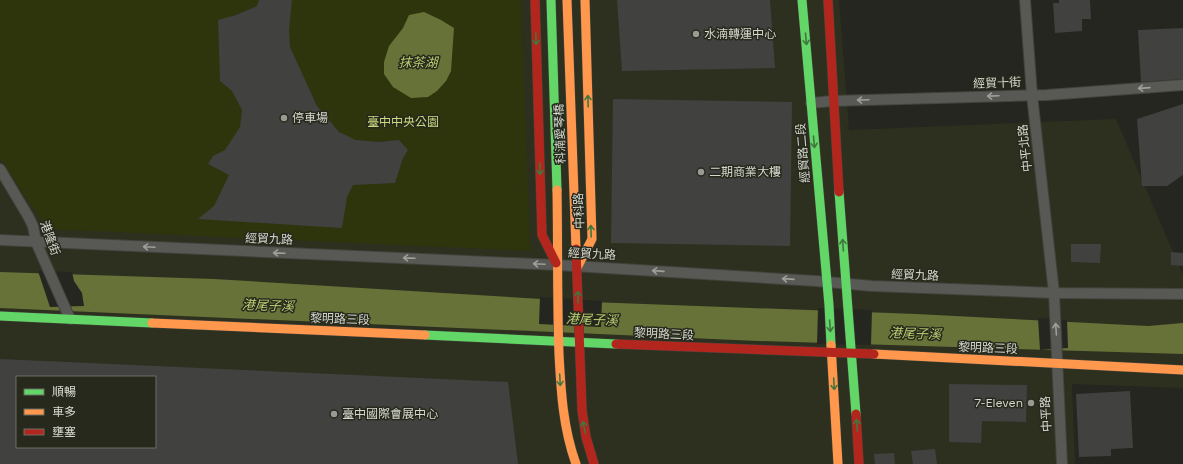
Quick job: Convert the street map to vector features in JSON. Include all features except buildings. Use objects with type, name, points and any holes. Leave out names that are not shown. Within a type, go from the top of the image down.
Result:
[{"type":"street","points":[[535,0],[542,235],[557,265],[562,410],[570,450],[575,464]]},
{"type":"street","name":"科湳愛琴橋","points":[[550,0],[558,219],[557,265]]},
{"type":"street","name":"科湳愛琴橋","points":[[567,0],[575,238],[578,266]]},
{"type":"street","name":"中科路","points":[[585,0],[592,239],[578,266],[579,342],[581,409],[588,447],[594,464]]},
{"type":"street","name":"經貿路二段","points":[[802,0],[832,349]]},
{"type":"street","points":[[828,0],[832,101],[852,349],[859,464]]},
{"type":"street","name":"中平北路","points":[[1025,0],[1032,95],[1054,294],[1057,353]]},
{"type":"street","name":"經貿十街","points":[[811,103],[832,101],[1032,95],[1183,85]]},
{"type":"street","name":"港隆街","points":[[0,169],[33,226],[38,247],[69,316]]},
{"type":"street","name":"經貿九路","points":[[0,240],[38,247],[557,265],[872,286],[1054,294],[1183,294]]},
{"type":"street","name":"黎明路三段","points":[[0,316],[69,316],[744,350],[852,349],[1058,364],[1183,370]]},
{"type":"street","points":[[832,349],[838,464]]},
{"type":"street","name":"中平路","points":[[1057,353],[1062,464]]},
{"type":"shaded area","points":[[0,0],[839,0],[849,130],[1116,119],[1183,275],[1183,388],[1072,384],[1075,464],[0,464]]},
{"type":"green space","name":"臺中中央公園","points":[[0,0],[521,0],[530,251],[47,229],[0,158]]},
{"type":"water","name":"抹茶湖","points":[[424,12],[454,28],[451,71],[446,81],[437,91],[428,97],[411,98],[393,87],[384,74],[384,62],[389,46],[403,28],[409,15]]},
{"type":"water","name":"港尾子溪","points":[[0,272],[214,279],[591,302],[916,314],[1148,326],[1183,323],[1183,354],[758,341],[0,308]]},
{"type":"pier","points":[[38,271],[72,272],[74,281],[82,293],[84,306],[50,307]]},
{"type":"pier","points":[[540,297],[602,301],[601,327],[539,324]]},
{"type":"pier","points":[[818,308],[872,310],[871,345],[817,344]]},
{"type":"pier","points":[[1038,318],[1067,320],[1068,348],[1040,350]]},
{"type":"traffic: fast","points":[[551,0],[557,190]]},
{"type":"traffic: fast","points":[[802,0],[829,305],[831,345]]},
{"type":"traffic: fast","points":[[839,192],[856,414]]},
{"type":"traffic: fast","points":[[0,316],[152,323]]},
{"type":"traffic: fast","points":[[425,335],[616,344]]},
{"type":"traffic: slow","points":[[567,0],[576,249]]},
{"type":"traffic: slow","points":[[578,266],[592,239],[585,0]]},
{"type":"traffic: slow","points":[[557,190],[559,354],[565,423],[576,464]]},
{"type":"traffic: slow","points":[[152,323],[425,335]]},
{"type":"traffic: slow","points":[[831,345],[838,464]]},
{"type":"traffic: slow","points":[[874,354],[1183,370]]},
{"type":"traffic: jam","points":[[535,0],[542,235],[556,263]]},
{"type":"traffic: jam","points":[[828,0],[839,192]]},
{"type":"traffic: jam","points":[[576,249],[582,410],[586,437],[594,464]]},
{"type":"traffic: jam","points":[[616,344],[874,354]]},
{"type":"traffic: jam","points":[[856,414],[859,464]]},
{"type":"place","name":"水湳轉運中心","points":[[696,34]]},
{"type":"place","name":"停車場","points":[[284,118]]},
{"type":"place","name":"二期商業大樓","points":[[701,172]]},
{"type":"place","name":"7-Eleven","points":[[1031,403]]},
{"type":"place","name":"臺中國際會展中心","points":[[334,414]]}]
